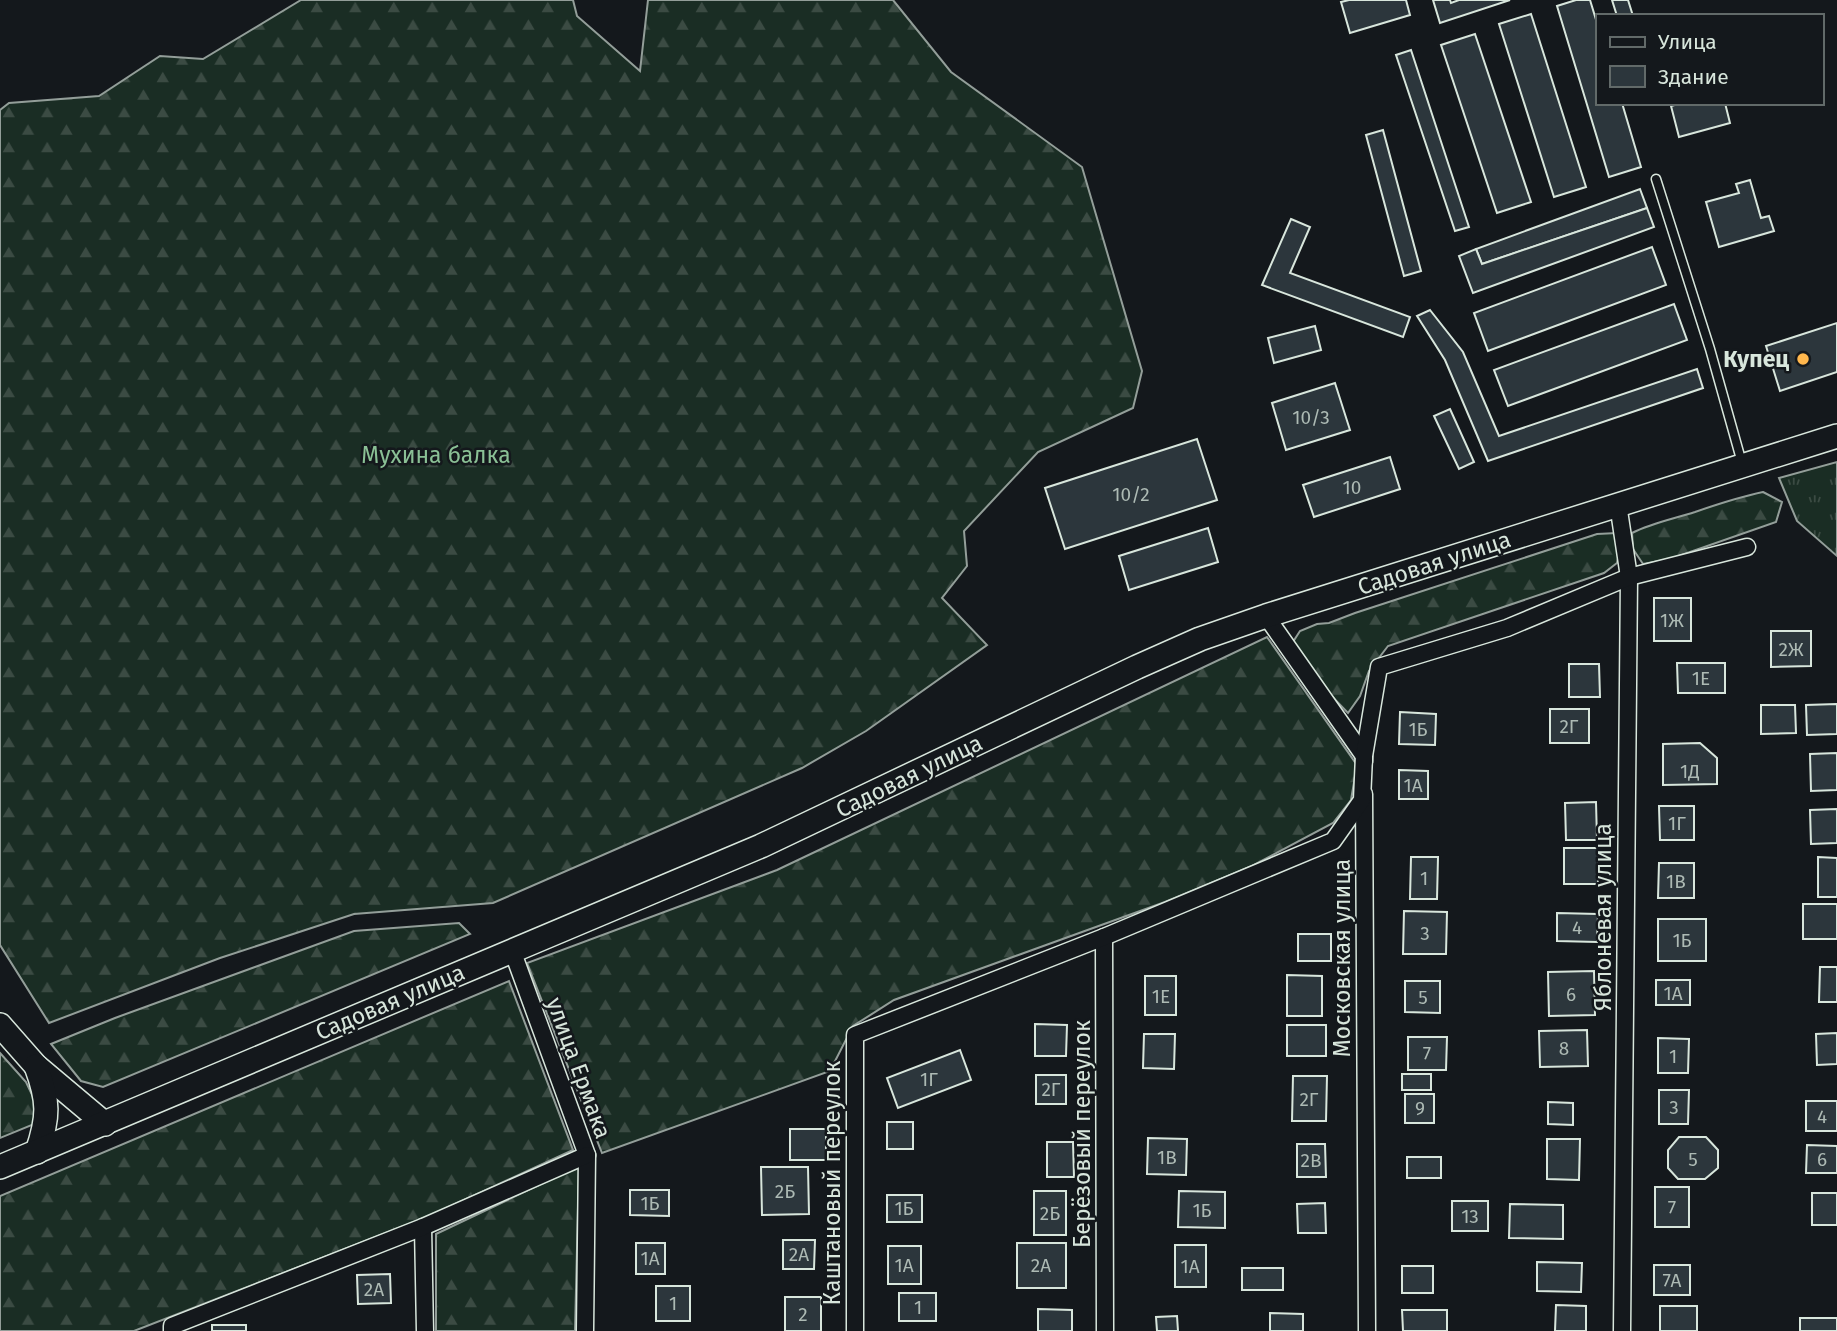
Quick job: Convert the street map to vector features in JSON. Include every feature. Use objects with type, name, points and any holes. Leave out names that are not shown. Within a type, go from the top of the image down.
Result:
[{"type":"main road","name":"Садовая улица","points":[[0,1167],[761,846],[1200,639],[1837,436]]},
{"type":"main road","points":[[0,1025],[36,1066],[105,1124]]},
{"type":"main road","points":[[36,1066],[44,1087],[47,1107],[46,1126],[37,1152]]},
{"type":"street","name":"Яблоневая улица","points":[[1618,505],[1629,577],[1622,1331]]},
{"type":"street","points":[[1104,937],[1333,841],[1362,800],[1364,757],[1379,667],[1507,628],[1629,577],[1747,547]]},
{"type":"street","points":[[1266,616],[1364,757]]},
{"type":"street","name":"Московская улица","points":[[1364,757],[1367,1331]]},
{"type":"street","name":"Каштановый переулок","points":[[855,1331],[855,1035],[1104,937]]},
{"type":"street","name":"Берёзовый переулок","points":[[1104,937],[1105,1331]]},
{"type":"street","name":"улица Ермака","points":[[512,950],[587,1155],[585,1331]]},
{"type":"street","points":[[172,1329],[423,1227],[587,1155]]},
{"type":"street","points":[[423,1227],[425,1331]]},
{"type":"lane","points":[[1656,179],[1710,349],[1743,465]]},
{"type":"green space","name":"Мухина балка","points":[[301,0],[573,0],[577,16],[640,71],[648,0],[893,0],[951,72],[1082,167],[1142,371],[1133,408],[1038,452],[964,531],[967,566],[942,598],[987,645],[866,731],[802,768],[493,903],[354,914],[220,958],[49,1023],[0,945],[0,110],[9,103],[99,96],[160,56],[203,59]]},
{"type":"green space","points":[[1837,462],[1837,556],[1797,521],[1779,478]]},
{"type":"green space","points":[[1763,492],[1782,502],[1776,522],[1670,559],[1643,564],[1633,549],[1632,533]]},
{"type":"green space","points":[[1617,533],[1620,549],[1617,563],[1604,573],[1388,646],[1369,671],[1360,696],[1348,713],[1318,682],[1291,645],[1300,631],[1317,624],[1329,623],[1597,534]]},
{"type":"green space","points":[[1267,637],[1357,765],[1351,800],[1333,823],[1252,866],[1165,902],[894,1000],[853,1026],[830,1071],[602,1153],[527,963],[777,870]]},
{"type":"green space","points":[[459,923],[470,934],[103,1087],[81,1081],[51,1044],[354,931]]},
{"type":"green space","points":[[509,981],[573,1150],[427,1217],[134,1331],[0,1331],[0,1196]]},
{"type":"green space","points":[[0,1053],[26,1082],[44,1120],[0,1138]]},
{"type":"green space","points":[[579,1166],[575,1331],[436,1331],[436,1234]]},
{"type":"building","points":[[1406,0],[1410,15],[1350,33],[1341,2]]},
{"type":"building","points":[[1433,0],[1450,0],[1451,3],[1459,0],[1510,0],[1440,23]]},
{"type":"building","points":[[1576,0],[1590,0],[1596,20],[1596,105],[1623,105],[1641,167],[1609,177],[1557,6]]},
{"type":"building","points":[[1612,0],[1628,0],[1632,14],[1616,14]]},
{"type":"building","points":[[1531,14],[1586,187],[1554,197],[1499,24]]},
{"type":"building","points":[[1475,34],[1531,202],[1497,213],[1441,45]]},
{"type":"building","points":[[1411,50],[1469,227],[1455,231],[1396,55]]},
{"type":"building","points":[[1726,105],[1730,123],[1679,137],[1671,106]]},
{"type":"building","points":[[1383,130],[1421,271],[1404,276],[1366,135]]},
{"type":"building","points":[[1750,180],[1761,218],[1769,216],[1774,231],[1719,247],[1706,202],[1739,193],[1736,184]]},
{"type":"building","points":[[1640,189],[1647,208],[1482,264],[1476,249]]},
{"type":"building","points":[[1647,208],[1654,227],[1473,293],[1459,256],[1476,249],[1482,264]]},
{"type":"building","points":[[1291,219],[1310,227],[1290,273],[1410,317],[1403,337],[1262,285]]},
{"type":"building","points":[[1652,247],[1666,285],[1488,351],[1474,313]]},
{"type":"building","points":[[1674,304],[1687,340],[1508,406],[1494,370]]},
{"type":"building","points":[[1430,310],[1463,352],[1499,436],[1697,369],[1703,388],[1488,461],[1445,360],[1417,316]]},
{"type":"building","name":"Купец","points":[[1837,323],[1837,372],[1780,391],[1766,346]]},
{"type":"building","points":[[1315,326],[1321,350],[1274,363],[1268,338]]},
{"type":"building","points":[[1335,383],[1350,430],[1286,450],[1272,403]]},
{"type":"building","points":[[1450,409],[1474,462],[1459,469],[1434,416]]},
{"type":"building","points":[[1197,439],[1217,500],[1065,549],[1045,488]]},
{"type":"building","points":[[1390,457],[1400,489],[1314,517],[1303,485]]},
{"type":"building","points":[[1208,528],[1218,562],[1129,590],[1119,556]]},
{"type":"building","points":[[1654,598],[1691,598],[1691,641],[1654,641]]},
{"type":"building","points":[[1771,631],[1811,631],[1811,666],[1771,667]]},
{"type":"building","points":[[1677,663],[1725,663],[1725,693],[1678,693]]},
{"type":"building","points":[[1569,664],[1599,664],[1600,697],[1569,697]]},
{"type":"building","points":[[1837,704],[1837,734],[1807,735],[1806,705]]},
{"type":"building","points":[[1761,705],[1795,705],[1796,733],[1761,734]]},
{"type":"building","points":[[1550,709],[1589,709],[1589,743],[1550,743]]},
{"type":"building","points":[[1400,712],[1436,714],[1435,745],[1399,744]]},
{"type":"building","points":[[1700,743],[1717,758],[1717,784],[1663,785],[1663,744]]},
{"type":"building","points":[[1837,753],[1837,790],[1811,791],[1810,754]]},
{"type":"building","points":[[1399,770],[1428,771],[1428,799],[1399,799]]},
{"type":"building","points":[[1596,802],[1597,840],[1566,840],[1565,803]]},
{"type":"building","points":[[1659,806],[1694,806],[1694,840],[1660,840]]},
{"type":"building","points":[[1837,809],[1837,843],[1811,844],[1810,810]]},
{"type":"building","points":[[1564,848],[1598,848],[1598,884],[1564,884]]},
{"type":"building","points":[[1411,857],[1438,857],[1437,899],[1410,899]]},
{"type":"building","points":[[1818,857],[1837,858],[1837,897],[1818,897]]},
{"type":"building","points":[[1659,863],[1694,863],[1694,898],[1658,898]]},
{"type":"building","points":[[1803,904],[1837,904],[1837,939],[1803,939]]},
{"type":"building","points":[[1404,911],[1447,912],[1446,954],[1403,954]]},
{"type":"building","points":[[1557,913],[1598,914],[1597,942],[1557,941]]},
{"type":"building","points":[[1658,919],[1706,919],[1706,961],[1658,961]]},
{"type":"building","points":[[1298,934],[1331,934],[1331,961],[1298,961]]},
{"type":"building","points":[[1820,967],[1837,967],[1837,1002],[1819,1002]]},
{"type":"building","points":[[1594,971],[1595,1015],[1549,1016],[1548,972]]},
{"type":"building","points":[[1287,975],[1322,976],[1322,1016],[1287,1016]]},
{"type":"building","points":[[1145,976],[1176,976],[1176,1015],[1145,1015]]},
{"type":"building","points":[[1656,980],[1690,980],[1690,1005],[1656,1005]]},
{"type":"building","points":[[1405,981],[1440,981],[1440,1013],[1405,1012]]},
{"type":"building","points":[[1035,1024],[1067,1025],[1066,1056],[1035,1056]]},
{"type":"building","points":[[1287,1025],[1326,1025],[1326,1056],[1287,1056]]},
{"type":"building","points":[[1587,1030],[1588,1066],[1540,1067],[1539,1031]]},
{"type":"building","points":[[1837,1033],[1837,1064],[1817,1065],[1816,1034]]},
{"type":"building","points":[[1144,1034],[1175,1034],[1174,1069],[1143,1068]]},
{"type":"building","points":[[1408,1037],[1447,1037],[1446,1070],[1408,1070]]},
{"type":"building","points":[[1658,1038],[1689,1039],[1688,1073],[1658,1073]]},
{"type":"building","points":[[960,1050],[971,1080],[898,1108],[887,1078]]},
{"type":"building","points":[[1402,1074],[1431,1074],[1431,1090],[1402,1090]]},
{"type":"building","points":[[1036,1075],[1066,1075],[1066,1104],[1036,1104]]},
{"type":"building","points":[[1293,1076],[1327,1076],[1326,1121],[1292,1121]]},
{"type":"building","points":[[1659,1090],[1689,1090],[1688,1124],[1659,1124]]},
{"type":"building","points":[[1405,1094],[1434,1094],[1434,1123],[1405,1123]]},
{"type":"building","points":[[1806,1101],[1837,1101],[1837,1131],[1806,1131]]},
{"type":"building","points":[[1548,1102],[1573,1103],[1573,1125],[1548,1124]]},
{"type":"building","points":[[887,1122],[913,1122],[913,1149],[887,1149]]},
{"type":"building","points":[[790,1129],[826,1129],[826,1160],[790,1160]]},
{"type":"building","points":[[1679,1137],[1706,1137],[1718,1150],[1718,1168],[1705,1179],[1678,1179],[1668,1168],[1668,1150]]},
{"type":"building","points":[[1148,1138],[1187,1139],[1186,1175],[1147,1174]]},
{"type":"building","points":[[1547,1139],[1580,1139],[1579,1180],[1547,1179]]},
{"type":"building","points":[[1047,1142],[1073,1142],[1074,1177],[1047,1177]]},
{"type":"building","points":[[1297,1144],[1325,1144],[1326,1177],[1297,1177]]},
{"type":"building","points":[[1807,1145],[1837,1146],[1837,1173],[1806,1173]]},
{"type":"building","points":[[1407,1157],[1441,1157],[1441,1178],[1407,1178]]},
{"type":"building","points":[[761,1167],[808,1167],[809,1214],[762,1215]]},
{"type":"building","points":[[1655,1187],[1689,1187],[1689,1227],[1655,1227]]},
{"type":"building","points":[[630,1190],[669,1190],[669,1216],[630,1215]]},
{"type":"building","points":[[1034,1191],[1066,1191],[1066,1235],[1034,1235]]},
{"type":"building","points":[[1179,1191],[1225,1192],[1225,1228],[1178,1227]]},
{"type":"building","points":[[1812,1193],[1837,1193],[1837,1225],[1812,1225]]},
{"type":"building","points":[[887,1195],[922,1195],[922,1222],[887,1222]]},
{"type":"building","points":[[1452,1201],[1488,1201],[1488,1231],[1452,1231]]},
{"type":"building","points":[[1325,1203],[1326,1233],[1298,1233],[1297,1204]]},
{"type":"building","points":[[1510,1204],[1563,1205],[1563,1239],[1509,1238]]},
{"type":"building","points":[[783,1240],[815,1240],[814,1269],[783,1269]]},
{"type":"building","points":[[636,1243],[665,1243],[665,1274],[636,1274]]},
{"type":"building","points":[[1017,1243],[1066,1243],[1066,1288],[1017,1288]]},
{"type":"building","points":[[1175,1245],[1206,1245],[1206,1287],[1175,1287]]},
{"type":"building","points":[[888,1246],[921,1246],[921,1284],[888,1284]]},
{"type":"building","points":[[1537,1262],[1582,1263],[1581,1292],[1537,1291]]},
{"type":"building","points":[[1654,1265],[1690,1265],[1690,1295],[1654,1295]]},
{"type":"building","points":[[1402,1266],[1433,1266],[1433,1293],[1402,1293]]},
{"type":"building","points":[[1242,1268],[1283,1268],[1283,1290],[1242,1290]]},
{"type":"building","points":[[390,1274],[391,1303],[358,1304],[357,1275]]},
{"type":"building","points":[[656,1286],[690,1286],[690,1321],[656,1321]]},
{"type":"building","points":[[899,1293],[936,1293],[936,1321],[899,1321]]},
{"type":"building","points":[[785,1297],[821,1297],[821,1331],[785,1331]]},
{"type":"building","points":[[1556,1305],[1586,1306],[1586,1331],[1555,1331]]},
{"type":"building","points":[[1660,1306],[1697,1306],[1697,1331],[1660,1331]]},
{"type":"building","points":[[1038,1309],[1072,1310],[1072,1331],[1038,1331]]},
{"type":"building","points":[[1402,1310],[1447,1310],[1447,1331],[1403,1331]]},
{"type":"building","points":[[1270,1313],[1303,1314],[1303,1331],[1270,1331]]},
{"type":"building","points":[[1177,1316],[1178,1331],[1157,1331],[1156,1317]]},
{"type":"building","points":[[1800,1318],[1837,1318],[1837,1331],[1800,1331]]},
{"type":"building","points":[[212,1325],[246,1325],[246,1331],[212,1331]]},
{"type":"place","name":"Купец","points":[[1803,359]]}]
